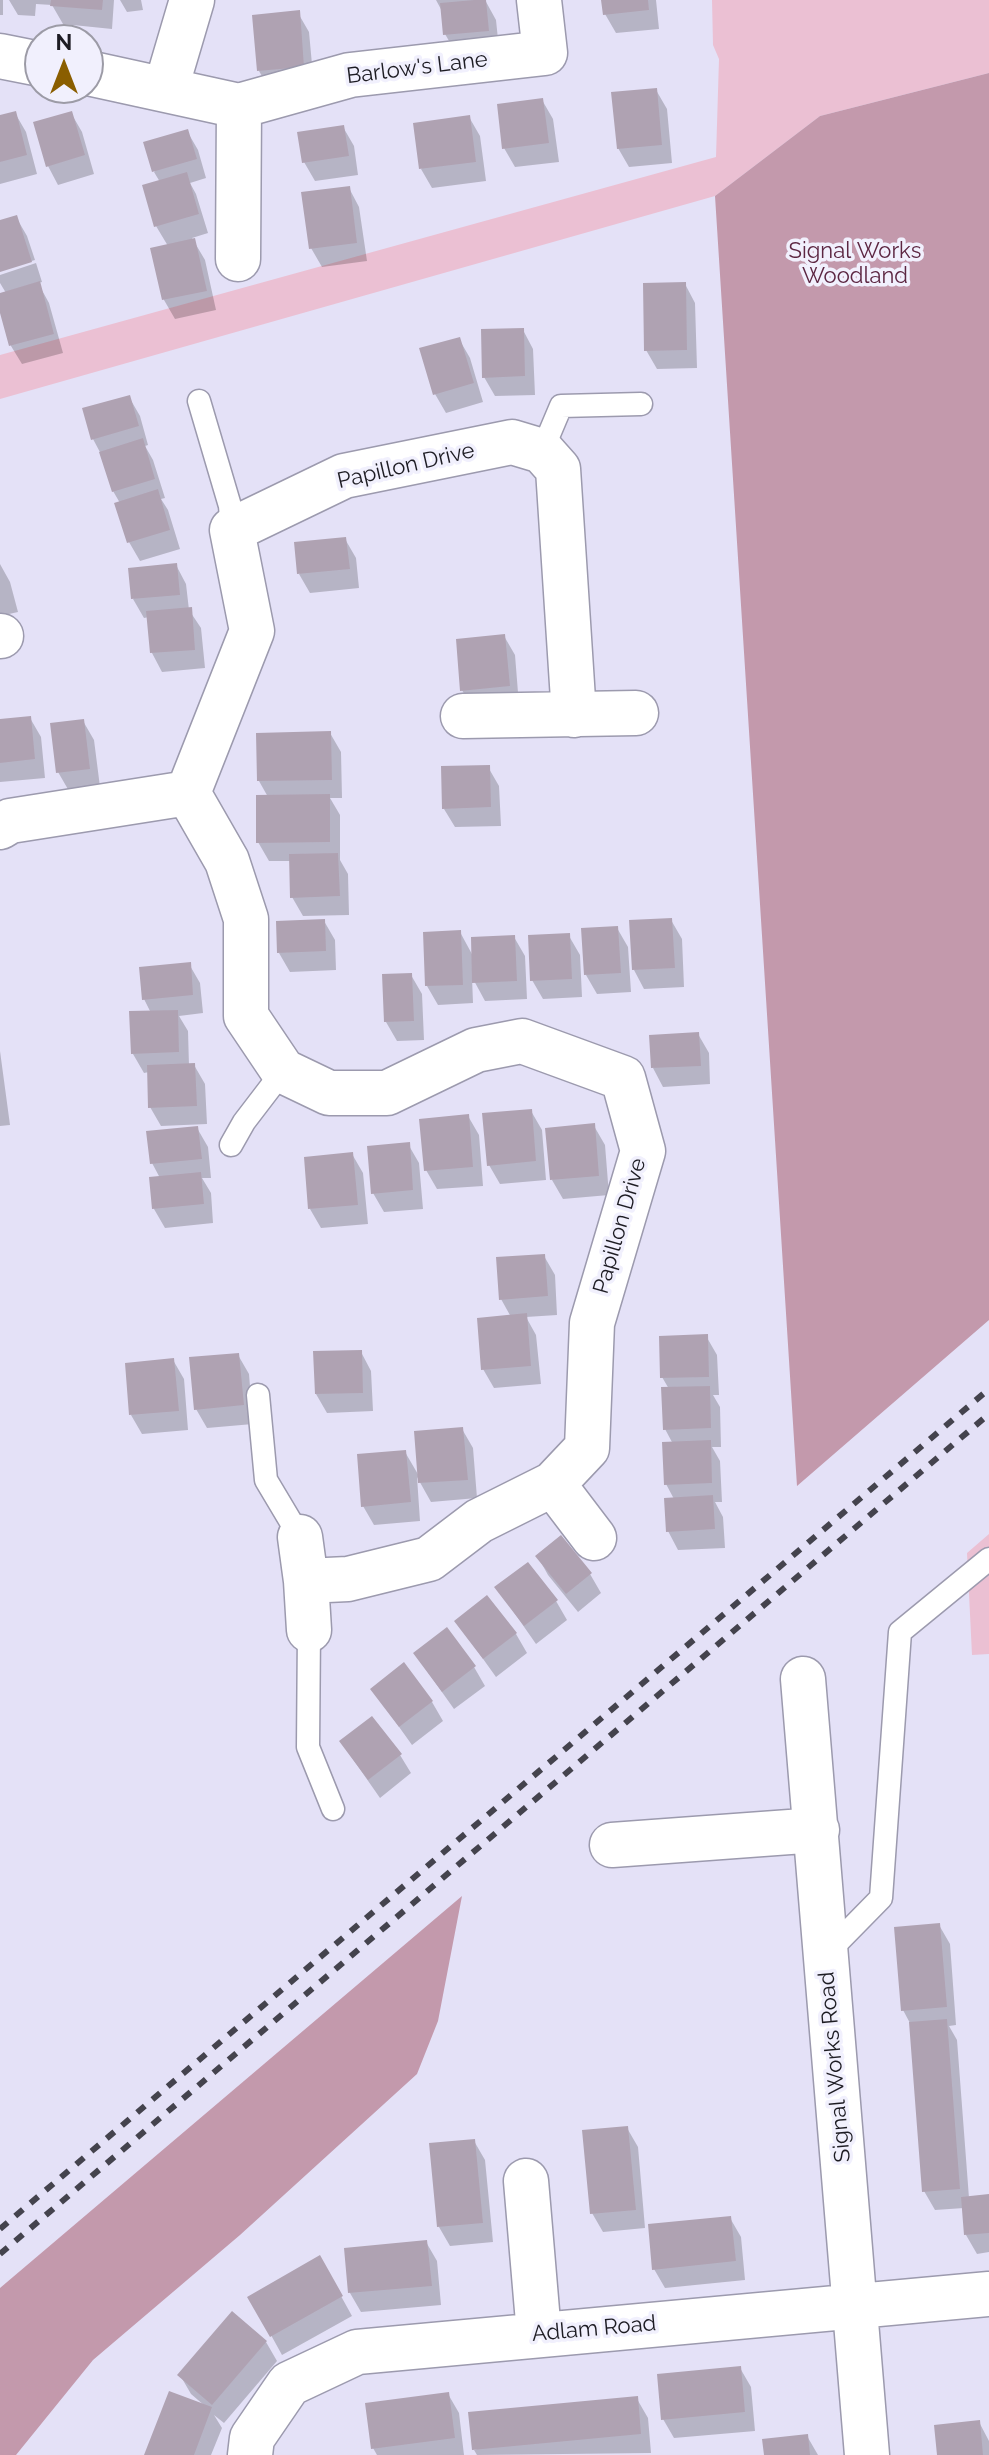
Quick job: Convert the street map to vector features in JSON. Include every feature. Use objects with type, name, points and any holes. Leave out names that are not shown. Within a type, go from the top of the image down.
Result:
[{"type":"street","points":[[166,88],[192,0]]},
{"type":"street","name":"Barlow's Lane","points":[[104,76],[239,106],[350,75],[545,53],[539,0]]},
{"type":"street","points":[[0,56],[24,61]]},
{"type":"street","points":[[238,259],[239,106]]},
{"type":"street","name":"Papillon Drive","points":[[232,530],[344,476],[512,442],[542,451]]},
{"type":"street","points":[[542,451],[558,469],[574,715]]},
{"type":"street","points":[[188,793],[252,631],[232,530]]},
{"type":"street","points":[[463,716],[636,713]]},
{"type":"street","points":[[0,827],[10,821],[188,793]]},
{"type":"street","points":[[188,793],[227,861],[246,919],[246,1016],[283,1071]]},
{"type":"street","name":"Papillon Drive","points":[[283,1071],[329,1093],[387,1093],[476,1050],[522,1041],[623,1078],[643,1151],[592,1323],[587,1448],[553,1484],[479,1521],[429,1559],[348,1579],[306,1581]]},
{"type":"street","points":[[553,1484],[594,1538]]},
{"type":"street","points":[[300,1537],[309,1630]]},
{"type":"street","name":"Signal Works Road","points":[[803,1679],[867,2455]]},
{"type":"street","points":[[612,1845],[817,1830]]},
{"type":"street","points":[[526,2181],[539,2334]]},
{"type":"street","name":"Adlam Road","points":[[250,2455],[252,2438],[289,2384],[357,2352],[989,2294]]},
{"type":"lane","points":[[199,401],[230,506],[232,530]]},
{"type":"lane","points":[[542,451],[561,406],[641,404]]},
{"type":"lane","points":[[231,1145],[244,1122],[283,1071]]},
{"type":"lane","points":[[258,1395],[266,1480],[300,1537]]},
{"type":"lane","points":[[826,1954],[881,1898],[900,1632],[989,1559]]},
{"type":"lane","points":[[309,1630],[308,1747],[333,1809]]},
{"type":"shaded area","points":[[712,0],[989,0],[989,73],[820,116],[715,196],[0,399],[0,355],[716,157],[719,59],[713,45]]},
{"type":"shaded area","points":[[989,1534],[989,1654],[972,1655],[967,1553]]},
{"type":"green space","name":"Signal Works Woodland","points":[[989,73],[989,1320],[797,1486],[715,196],[820,116]]},
{"type":"green space","points":[[462,1896],[438,2021],[417,2074],[240,2235],[93,2360],[16,2455],[0,2455],[0,2288]]},
{"type":"building","points":[[51,0],[103,0],[102,10],[50,6]]},
{"type":"building","points":[[486,0],[489,31],[443,35],[440,3]]},
{"type":"building","points":[[601,0],[648,0],[649,10],[603,15]]},
{"type":"building","points":[[300,10],[304,67],[257,71],[252,15]]},
{"type":"building","points":[[657,88],[662,145],[617,149],[611,92]]},
{"type":"building","points":[[543,98],[549,143],[502,149],[497,104]]},
{"type":"building","points":[[16,111],[27,155],[0,162],[0,115]]},
{"type":"building","points":[[72,111],[85,155],[46,167],[33,122]]},
{"type":"building","points":[[470,115],[476,162],[419,169],[413,123]]},
{"type":"building","points":[[344,125],[349,156],[302,163],[297,132]]},
{"type":"building","points":[[188,129],[197,159],[152,172],[143,142]]},
{"type":"building","points":[[187,172],[199,214],[154,227],[142,185]]},
{"type":"building","points":[[350,186],[357,243],[309,249],[301,192]]},
{"type":"building","points":[[17,215],[32,262],[0,272],[0,220]]},
{"type":"building","points":[[195,238],[207,291],[162,300],[150,248]]},
{"type":"building","points":[[40,281],[54,334],[9,346],[0,313],[0,293]]},
{"type":"building","points":[[686,282],[687,350],[644,351],[643,283]]},
{"type":"building","points":[[524,328],[525,376],[482,378],[481,329]]},
{"type":"building","points":[[460,337],[474,383],[433,395],[419,348]]},
{"type":"building","points":[[130,395],[139,426],[91,440],[82,408]]},
{"type":"building","points":[[143,438],[155,479],[112,492],[99,452]]},
{"type":"building","points":[[158,489],[170,530],[127,543],[114,503]]},
{"type":"building","points":[[346,537],[350,569],[297,574],[294,542]]},
{"type":"building","points":[[177,563],[180,595],[131,599],[128,568]]},
{"type":"building","points":[[192,607],[195,650],[150,653],[146,611]]},
{"type":"building","points":[[505,634],[510,686],[460,691],[456,639]]},
{"type":"building","points":[[31,716],[35,759],[0,763],[0,719]]},
{"type":"building","points":[[84,719],[90,769],[56,773],[50,723]]},
{"type":"building","points":[[331,731],[332,780],[257,781],[256,733]]},
{"type":"building","points":[[490,765],[491,807],[442,809],[441,766]]},
{"type":"building","points":[[330,794],[330,842],[256,843],[256,795]]},
{"type":"building","points":[[338,853],[340,896],[290,898],[289,854]]},
{"type":"building","points":[[672,918],[675,968],[632,970],[629,920]]},
{"type":"building","points":[[325,919],[326,951],[277,953],[276,921]]},
{"type":"building","points":[[618,926],[621,973],[584,975],[581,928]]},
{"type":"building","points":[[461,930],[463,985],[425,986],[423,932]]},
{"type":"building","points":[[570,933],[572,979],[530,981],[528,935]]},
{"type":"building","points":[[515,935],[517,981],[472,983],[471,937]]},
{"type":"building","points":[[191,962],[193,995],[142,1000],[139,967]]},
{"type":"building","points":[[412,973],[414,1021],[384,1022],[382,974]]},
{"type":"building","points":[[178,1010],[179,1052],[131,1054],[129,1011]]},
{"type":"building","points":[[699,1032],[701,1066],[651,1068],[649,1035]]},
{"type":"building","points":[[195,1063],[197,1106],[148,1108],[147,1065]]},
{"type":"building","points":[[532,1109],[536,1161],[487,1166],[482,1113]]},
{"type":"building","points":[[469,1114],[473,1167],[424,1171],[419,1119]]},
{"type":"building","points":[[595,1123],[599,1176],[550,1180],[545,1128]]},
{"type":"building","points":[[198,1126],[202,1159],[150,1164],[146,1131]]},
{"type":"building","points":[[410,1142],[413,1190],[371,1194],[367,1146]]},
{"type":"building","points":[[353,1152],[358,1205],[308,1209],[304,1157]]},
{"type":"building","points":[[201,1172],[204,1204],[152,1209],[149,1177]]},
{"type":"building","points":[[545,1254],[548,1296],[499,1300],[496,1257]]},
{"type":"building","points":[[527,1313],[531,1366],[481,1370],[477,1318]]},
{"type":"building","points":[[708,1334],[709,1377],[660,1378],[659,1336]]},
{"type":"building","points":[[362,1350],[363,1393],[315,1394],[313,1351]]},
{"type":"building","points":[[239,1353],[244,1405],[194,1410],[189,1357]]},
{"type":"building","points":[[174,1358],[179,1411],[129,1415],[125,1363]]},
{"type":"building","points":[[710,1386],[711,1428],[663,1430],[661,1387]]},
{"type":"building","points":[[463,1427],[468,1480],[418,1483],[414,1431]]},
{"type":"building","points":[[711,1440],[712,1483],[664,1485],[662,1442]]},
{"type":"building","points":[[406,1450],[411,1502],[361,1507],[357,1454]]},
{"type":"building","points":[[713,1495],[715,1529],[666,1532],[664,1498]]},
{"type":"building","points":[[561,1535],[592,1573],[566,1594],[535,1556]]},
{"type":"building","points":[[528,1562],[558,1600],[524,1626],[494,1587]]},
{"type":"building","points":[[487,1595],[517,1633],[483,1659],[454,1621]]},
{"type":"building","points":[[447,1627],[476,1666],[442,1692],[413,1653]]},
{"type":"building","points":[[404,1662],[433,1701],[399,1727],[370,1689]]},
{"type":"building","points":[[372,1716],[402,1754],[368,1780],[339,1741]]},
{"type":"building","points":[[940,1923],[947,2007],[901,2011],[894,1927]]},
{"type":"building","points":[[947,2019],[960,2189],[922,2192],[909,2022]]},
{"type":"building","points":[[628,2126],[636,2210],[590,2214],[582,2130]]},
{"type":"building","points":[[475,2139],[483,2223],[437,2227],[429,2143]]},
{"type":"building","points":[[989,2194],[989,2233],[964,2235],[961,2197]]},
{"type":"building","points":[[731,2216],[736,2261],[652,2270],[648,2224]]},
{"type":"building","points":[[427,2240],[432,2286],[348,2293],[344,2248]]},
{"type":"building","points":[[320,2255],[343,2296],[270,2337],[247,2297]]},
{"type":"building","points":[[232,2311],[267,2341],[212,2405],[177,2375]]},
{"type":"building","points":[[741,2366],[745,2412],[661,2420],[657,2374]]},
{"type":"building","points":[[169,2391],[212,2407],[194,2455],[144,2455]]},
{"type":"building","points":[[449,2392],[455,2438],[371,2449],[365,2403]]},
{"type":"building","points":[[638,2396],[641,2434],[472,2450],[468,2412]]},
{"type":"building","points":[[980,2420],[983,2455],[937,2455],[934,2425]]},
{"type":"building","points":[[808,2434],[810,2455],[764,2455],[762,2439]]},
{"type":"railway","points":[[0,2229],[989,1389]]},
{"type":"railway","points":[[0,2254],[989,1414]]}]
